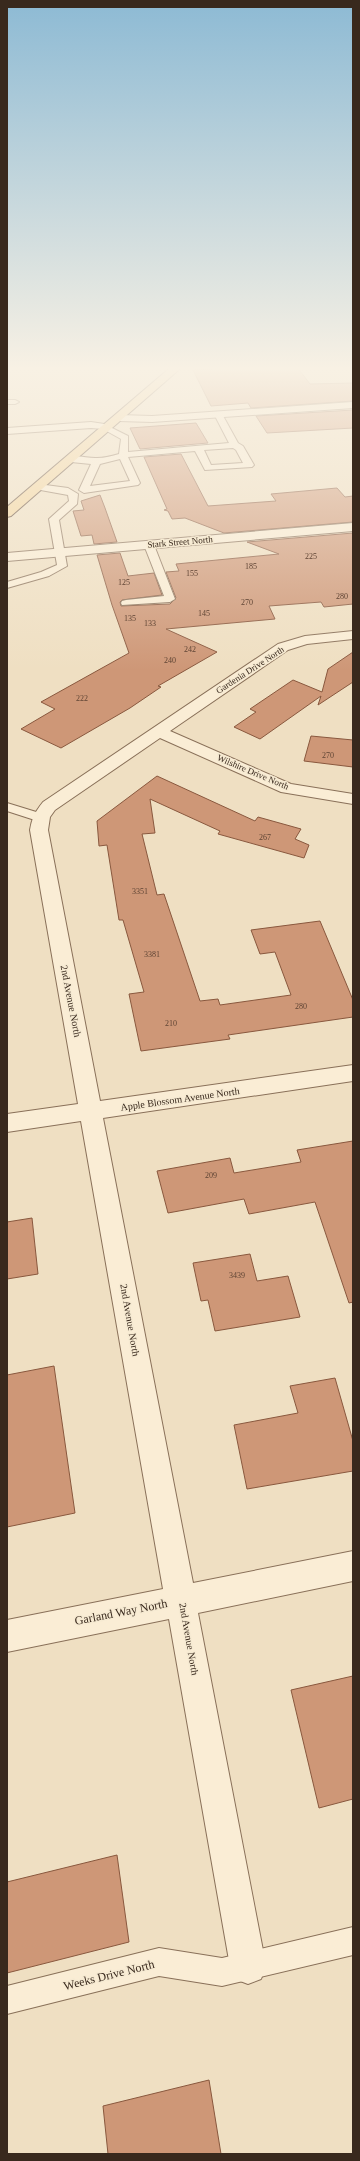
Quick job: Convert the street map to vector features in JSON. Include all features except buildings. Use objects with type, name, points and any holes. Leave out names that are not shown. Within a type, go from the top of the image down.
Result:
[{"type":"main road","points":[[7,513],[61,468]]},
{"type":"street","name":"Stark Street North","points":[[7,557],[353,527]]},
{"type":"street","name":"Gardenia Drive North","points":[[157,731],[283,647],[305,640],[353,635]]},
{"type":"street","name":"Wilshire Drive North","points":[[157,731],[287,788],[353,799]]},
{"type":"street","points":[[41,818],[49,806],[157,731]]},
{"type":"street","name":"2nd Avenue North","points":[[41,818],[39,830],[182,1600],[248,1966]]},
{"type":"street","name":"Apple Blossom Avenue North","points":[[7,1123],[92,1112],[353,1073]]},
{"type":"street","name":"Garland Way North","points":[[7,1636],[353,1566]]},
{"type":"lane","points":[[84,490],[93,468]]},
{"type":"lane","points":[[73,494],[84,490],[135,483],[129,468]]},
{"type":"lane","points":[[38,487],[68,491],[73,494]]},
{"type":"lane","points":[[7,585],[45,574],[62,566],[54,519],[74,502],[73,494]]},
{"type":"lane","points":[[126,603],[170,599],[149,545]]},
{"type":"lane","points":[[7,807],[41,818]]},
{"type":"lane","name":"Weeks Drive North","points":[[7,2000],[159,1962],[174,1963],[222,1972],[353,1941]]}]
